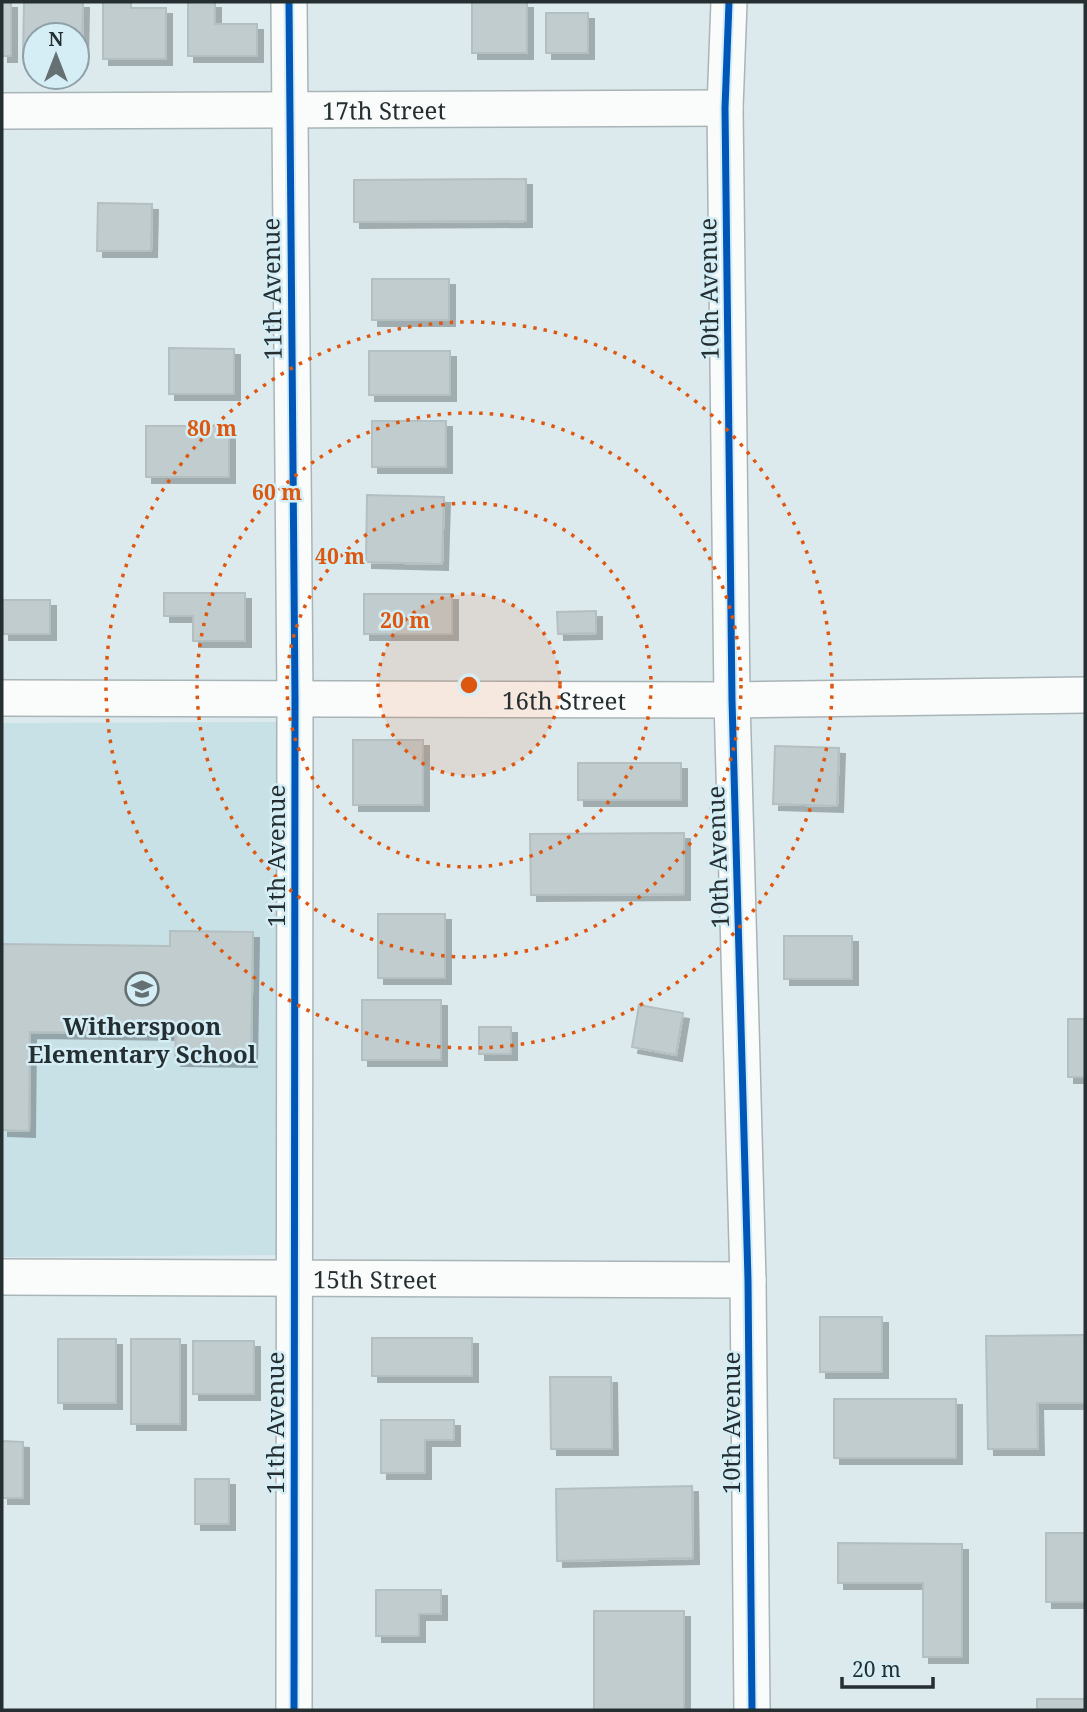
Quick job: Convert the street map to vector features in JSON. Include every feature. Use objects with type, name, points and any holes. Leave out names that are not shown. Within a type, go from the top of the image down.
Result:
[{"type":"street","name":"11th Avenue","points":[[289,2],[295,698],[294,1710]]},
{"type":"street","name":"10th Avenue","points":[[729,2],[724,108],[732,699],[748,1280],[752,1710]]},
{"type":"street","name":"17th Street","points":[[2,111],[724,108]]},
{"type":"street","name":"16th Street","points":[[2,698],[732,699],[1085,695]]},
{"type":"street","name":"15th Street","points":[[2,1277],[748,1280]]},
{"type":"shaded area","name":"Witherspoon Elementary School","points":[[280,722],[283,1255],[2,1257],[2,723]]},
{"type":"building","points":[[2,2],[11,2],[11,56],[2,56]]},
{"type":"building","points":[[24,2],[83,2],[83,21],[24,21]]},
{"type":"building","points":[[103,2],[131,2],[131,8],[166,8],[166,59],[103,59]]},
{"type":"building","points":[[188,2],[215,2],[215,24],[257,24],[257,56],[188,56]]},
{"type":"building","points":[[472,2],[527,2],[527,53],[472,53]]},
{"type":"building","points":[[546,13],[588,13],[588,53],[546,53]]},
{"type":"building","points":[[526,179],[526,221],[354,222],[354,180]]},
{"type":"building","points":[[98,203],[152,204],[151,251],[97,251]]},
{"type":"building","points":[[372,279],[449,279],[449,320],[372,320]]},
{"type":"building","points":[[169,348],[234,349],[234,394],[169,394]]},
{"type":"building","points":[[369,351],[450,351],[450,395],[369,395]]},
{"type":"building","points":[[372,421],[446,421],[446,467],[372,467]]},
{"type":"building","points":[[146,426],[229,426],[229,477],[146,477]]},
{"type":"building","points":[[367,495],[444,497],[442,564],[366,562]]},
{"type":"building","points":[[164,593],[245,593],[245,641],[193,641],[193,616],[164,616]]},
{"type":"building","points":[[364,594],[452,594],[452,634],[364,634]]},
{"type":"building","points":[[3,600],[50,600],[50,634],[3,634]]},
{"type":"building","points":[[596,611],[596,633],[558,634],[557,612]]},
{"type":"building","points":[[353,740],[423,740],[423,805],[353,805]]},
{"type":"building","points":[[775,746],[839,748],[837,806],[773,804]]},
{"type":"building","points":[[578,763],[681,763],[681,800],[578,800]]},
{"type":"building","points":[[684,833],[684,894],[531,895],[530,834]]},
{"type":"building","points":[[378,914],[445,914],[445,978],[378,978]]},
{"type":"building","points":[[170,931],[253,932],[251,1061],[175,1060],[176,1034],[30,1032],[29,1131],[2,1130],[2,944],[170,946]]},
{"type":"building","points":[[784,936],[852,936],[852,979],[784,979]]},
{"type":"building","points":[[362,1000],[441,1000],[441,1060],[362,1060]]},
{"type":"building","points":[[639,1005],[683,1013],[676,1055],[632,1047]]},
{"type":"building","points":[[1068,1019],[1085,1019],[1085,1077],[1068,1077]]},
{"type":"building","points":[[479,1027],[511,1027],[511,1054],[479,1054]]},
{"type":"building","points":[[820,1317],[882,1317],[882,1372],[820,1372]]},
{"type":"building","points":[[1085,1335],[1085,1403],[1037,1403],[1038,1449],[988,1449],[986,1336]]},
{"type":"building","points":[[372,1338],[472,1338],[472,1376],[372,1376]]},
{"type":"building","points":[[58,1339],[116,1339],[116,1403],[58,1403]]},
{"type":"building","points":[[131,1339],[180,1339],[180,1424],[131,1424]]},
{"type":"building","points":[[193,1341],[254,1341],[254,1394],[193,1394]]},
{"type":"building","points":[[550,1377],[611,1377],[612,1449],[551,1449]]},
{"type":"building","points":[[834,1399],[956,1399],[956,1458],[834,1458]]},
{"type":"building","points":[[381,1420],[454,1420],[454,1440],[425,1440],[425,1473],[381,1473]]},
{"type":"building","points":[[2,1441],[23,1442],[23,1498],[2,1498]]},
{"type":"building","points":[[195,1479],[229,1479],[229,1524],[195,1524]]},
{"type":"building","points":[[692,1486],[693,1558],[557,1561],[556,1489]]},
{"type":"building","points":[[1046,1533],[1085,1533],[1085,1602],[1046,1602]]},
{"type":"building","points":[[838,1543],[962,1544],[962,1657],[923,1657],[923,1583],[838,1583]]},
{"type":"building","points":[[376,1590],[441,1590],[441,1614],[419,1614],[419,1636],[376,1636]]},
{"type":"building","points":[[594,1611],[684,1611],[684,1710],[594,1710]]},
{"type":"building","points":[[1037,1699],[1085,1699],[1085,1710],[1037,1710]]},
{"type":"cycle path","points":[[289,2],[295,698],[294,1710]]},
{"type":"cycle path","points":[[729,2],[725,108],[732,700],[748,1280],[752,1710]]},
{"type":"place","name":"Witherspoon Elementary School","points":[[142,989]]}]
